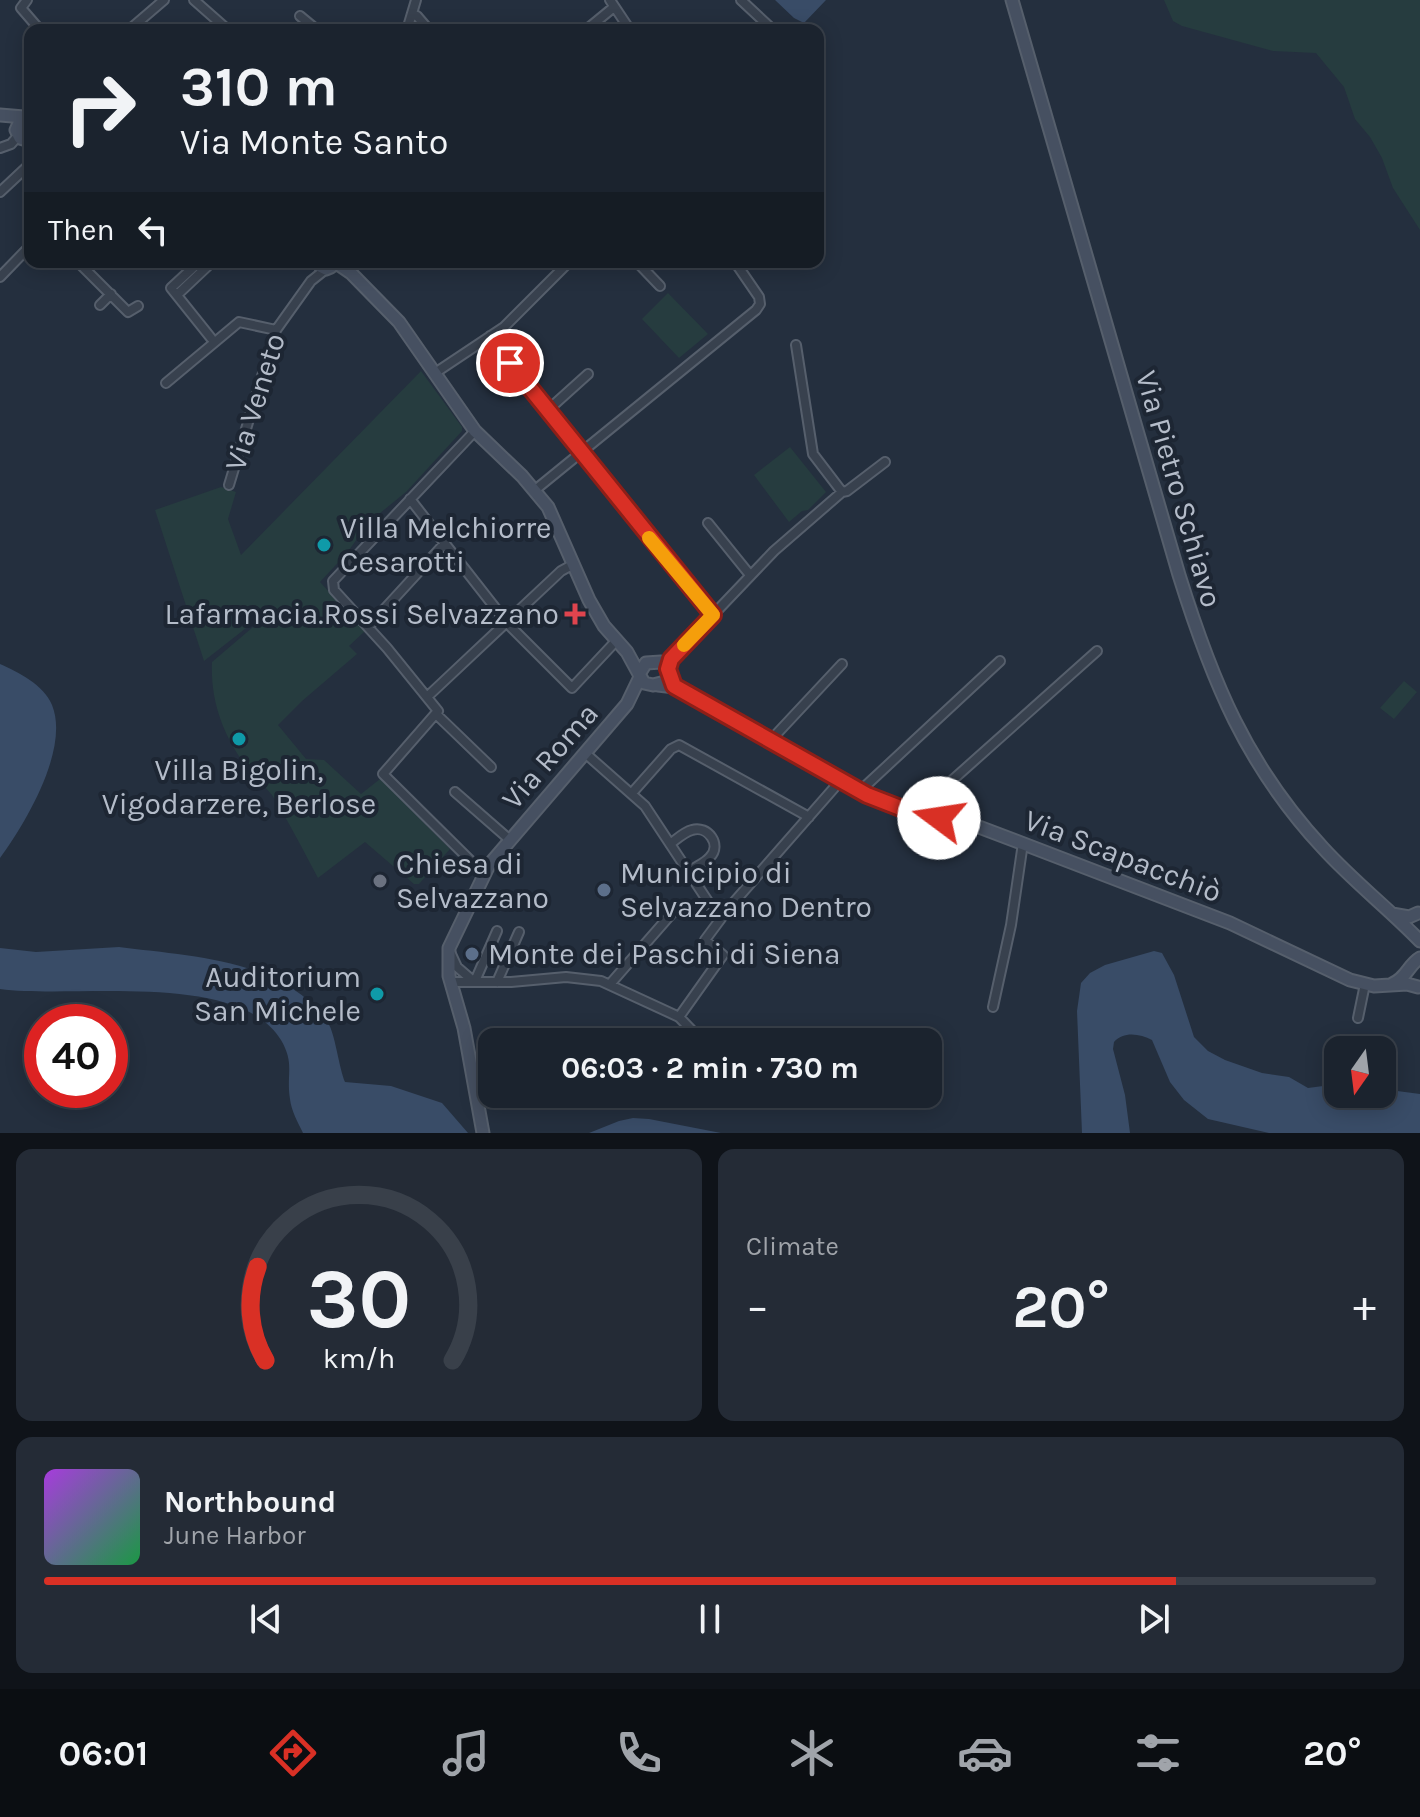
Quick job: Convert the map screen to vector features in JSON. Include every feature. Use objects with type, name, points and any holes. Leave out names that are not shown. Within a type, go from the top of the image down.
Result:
[{"type":"street","points":[[136,24],[164,0]]},
{"type":"street","points":[[194,0],[221,24]]},
{"type":"street","points":[[407,0],[412,14],[424,24]]},
{"type":"street","points":[[409,24],[416,0]]},
{"type":"street","points":[[741,0],[767,24]]},
{"type":"street","name":"Via Pietro Schiavo","points":[[1012,0],[1193,624],[1209,668],[1244,739],[1289,809],[1353,880],[1415,935]]},
{"type":"street","points":[[22,3],[36,24]]},
{"type":"street","points":[[592,24],[612,4],[626,24]]},
{"type":"street","points":[[300,16],[310,24]]},
{"type":"street","points":[[0,115],[24,117]]},
{"type":"street","points":[[0,115],[24,140]]},
{"type":"street","points":[[0,148],[11,144],[18,122],[24,119]]},
{"type":"street","points":[[0,192],[24,170]]},
{"type":"street","points":[[0,277],[24,252]]},
{"type":"street","points":[[84,268],[128,312],[138,306]]},
{"type":"street","points":[[193,268],[171,288],[211,338]]},
{"type":"street","points":[[177,295],[206,268]]},
{"type":"street","name":"Via Veneto","points":[[229,485],[276,330],[321,268]]},
{"type":"street","points":[[332,268],[356,280],[399,322],[475,431],[535,490],[554,518],[589,600],[627,652],[646,685],[656,685]]},
{"type":"street","points":[[435,373],[504,327],[563,268]]},
{"type":"street","points":[[643,268],[660,286]]},
{"type":"street","points":[[535,490],[756,310],[760,304],[759,297],[739,268]]},
{"type":"street","points":[[100,305],[111,294]]},
{"type":"street","points":[[166,383],[239,322],[276,330]]},
{"type":"street","points":[[490,336],[580,453],[713,615]]},
{"type":"street","points":[[796,345],[813,454],[842,492]]},
{"type":"street","points":[[548,410],[588,374]]},
{"type":"street","points":[[475,431],[333,581],[334,590],[438,711],[383,774],[484,874]]},
{"type":"street","points":[[664,665],[774,551],[842,492],[885,462]]},
{"type":"street","points":[[410,499],[507,623],[572,688],[616,641]]},
{"type":"street","points":[[708,523],[750,575]]},
{"type":"street","points":[[368,627],[445,543]]},
{"type":"street","points":[[427,697],[561,571],[572,565]]},
{"type":"street","points":[[918,813],[1097,651]]},
{"type":"street","points":[[627,652],[664,665],[674,686]]},
{"type":"street","points":[[860,791],[1000,661]]},
{"type":"street","points":[[770,741],[842,664]]},
{"type":"street","name":"Via Roma","points":[[483,1132],[464,1028],[450,976],[449,948],[484,874],[627,704],[641,668],[664,665],[665,682],[627,704]]},
{"type":"street","name":"Via Scapacchiò","points":[[656,685],[674,686],[889,805],[979,827],[1023,843],[1221,920],[1282,946],[1333,973],[1365,984],[1385,987],[1407,984],[1419,988]]},
{"type":"street","points":[[437,715],[491,767]]},
{"type":"street","points":[[632,793],[671,749],[679,745],[809,817]]},
{"type":"street","points":[[585,753],[645,806],[709,903],[728,909]]},
{"type":"street","points":[[679,1017],[723,955],[705,940],[728,909],[841,780]]},
{"type":"street","name":"Via Roma","points":[[455,792],[510,840]]},
{"type":"street","points":[[670,844],[689,830],[697,829],[703,830],[715,841],[716,848],[711,857],[689,872]]},
{"type":"street","points":[[993,1007],[1011,925],[1023,843]]},
{"type":"street","points":[[611,983],[673,912],[709,903]]},
{"type":"street","points":[[1392,914],[1419,915],[1411,980],[1419,988]]},
{"type":"street","points":[[474,981],[497,931]]},
{"type":"street","points":[[497,982],[519,932]]},
{"type":"street","points":[[449,948],[457,967],[474,981]]},
{"type":"street","points":[[1385,987],[1401,980],[1415,963]]},
{"type":"street","points":[[450,976],[463,974]]},
{"type":"street","points":[[450,976],[497,982],[566,977],[611,983],[679,1017],[690,1028]]},
{"type":"street","points":[[1358,1018],[1365,984]]},
{"type":"green space","points":[[1164,0],[1420,0],[1420,230],[1393,188],[1370,137],[1355,119],[1344,87],[1316,53],[1273,51],[1182,26],[1173,21]]},
{"type":"green space","points":[[668,293],[708,334],[679,358],[642,319]]},
{"type":"green space","points":[[421,371],[462,431],[406,492],[369,522],[347,553],[320,582],[365,631],[349,646],[357,654],[278,725],[306,759],[324,760],[361,794],[380,779],[450,849],[419,884],[414,884],[365,842],[318,878],[272,795],[234,748],[217,707],[212,662],[260,621],[259,618],[204,661],[155,510],[221,487],[236,492],[228,519],[241,555]]},
{"type":"green space","points":[[790,447],[826,492],[808,510],[789,522],[754,475]]},
{"type":"green space","points":[[1404,681],[1417,692],[1394,719],[1380,708]]},
{"type":"water","points":[[775,0],[826,0],[804,23]]},
{"type":"water","points":[[0,664],[43,691],[52,705],[56,723],[55,743],[42,785],[0,858]]},
{"type":"water","points":[[119,947],[234,964],[287,985],[310,1002],[328,1023],[345,1082],[391,1086],[442,1103],[468,1133],[303,1133],[291,1103],[289,1063],[281,1040],[260,1018],[229,1004],[152,992],[0,989],[0,948],[36,952]]},
{"type":"water","points":[[1154,951],[1162,953],[1174,975],[1194,1037],[1208,1051],[1262,1073],[1289,1077],[1308,1088],[1324,1086],[1324,1108],[1396,1108],[1396,1091],[1420,1094],[1420,1133],[1269,1133],[1208,1119],[1184,1100],[1170,1082],[1152,1040],[1132,1035],[1122,1036],[1114,1042],[1113,1049],[1125,1095],[1130,1133],[1082,1133],[1077,1011],[1081,983],[1090,973],[1105,965]]},
{"type":"water","points":[[633,1118],[649,1119],[721,1133],[589,1133]]},
{"type":"slow traffic","points":[[649,538],[713,615],[684,645]]},
{"type":"place","name":"Villa Melchiorre Cesarotti","points":[[324,545]]},
{"type":"place","name":"Lafarmacia.Rossi Selvazzano","points":[[575,614]]},
{"type":"place","name":"Villa Bigolin, Vigodarzere, Berlose","points":[[239,739]]},
{"type":"place","name":"Chiesa di Selvazzano","points":[[380,881]]},
{"type":"place","name":"Municipio di Selvazzano Dentro","points":[[604,890]]},
{"type":"place","name":"Monte dei Paschi di Siena","points":[[472,954]]},
{"type":"place","name":"Auditorium San Michele","points":[[377,994]]},
{"type":"route","points":[[510,363],[713,615],[671,659],[668,669],[674,686],[867,795],[889,805],[939,818]]}]
